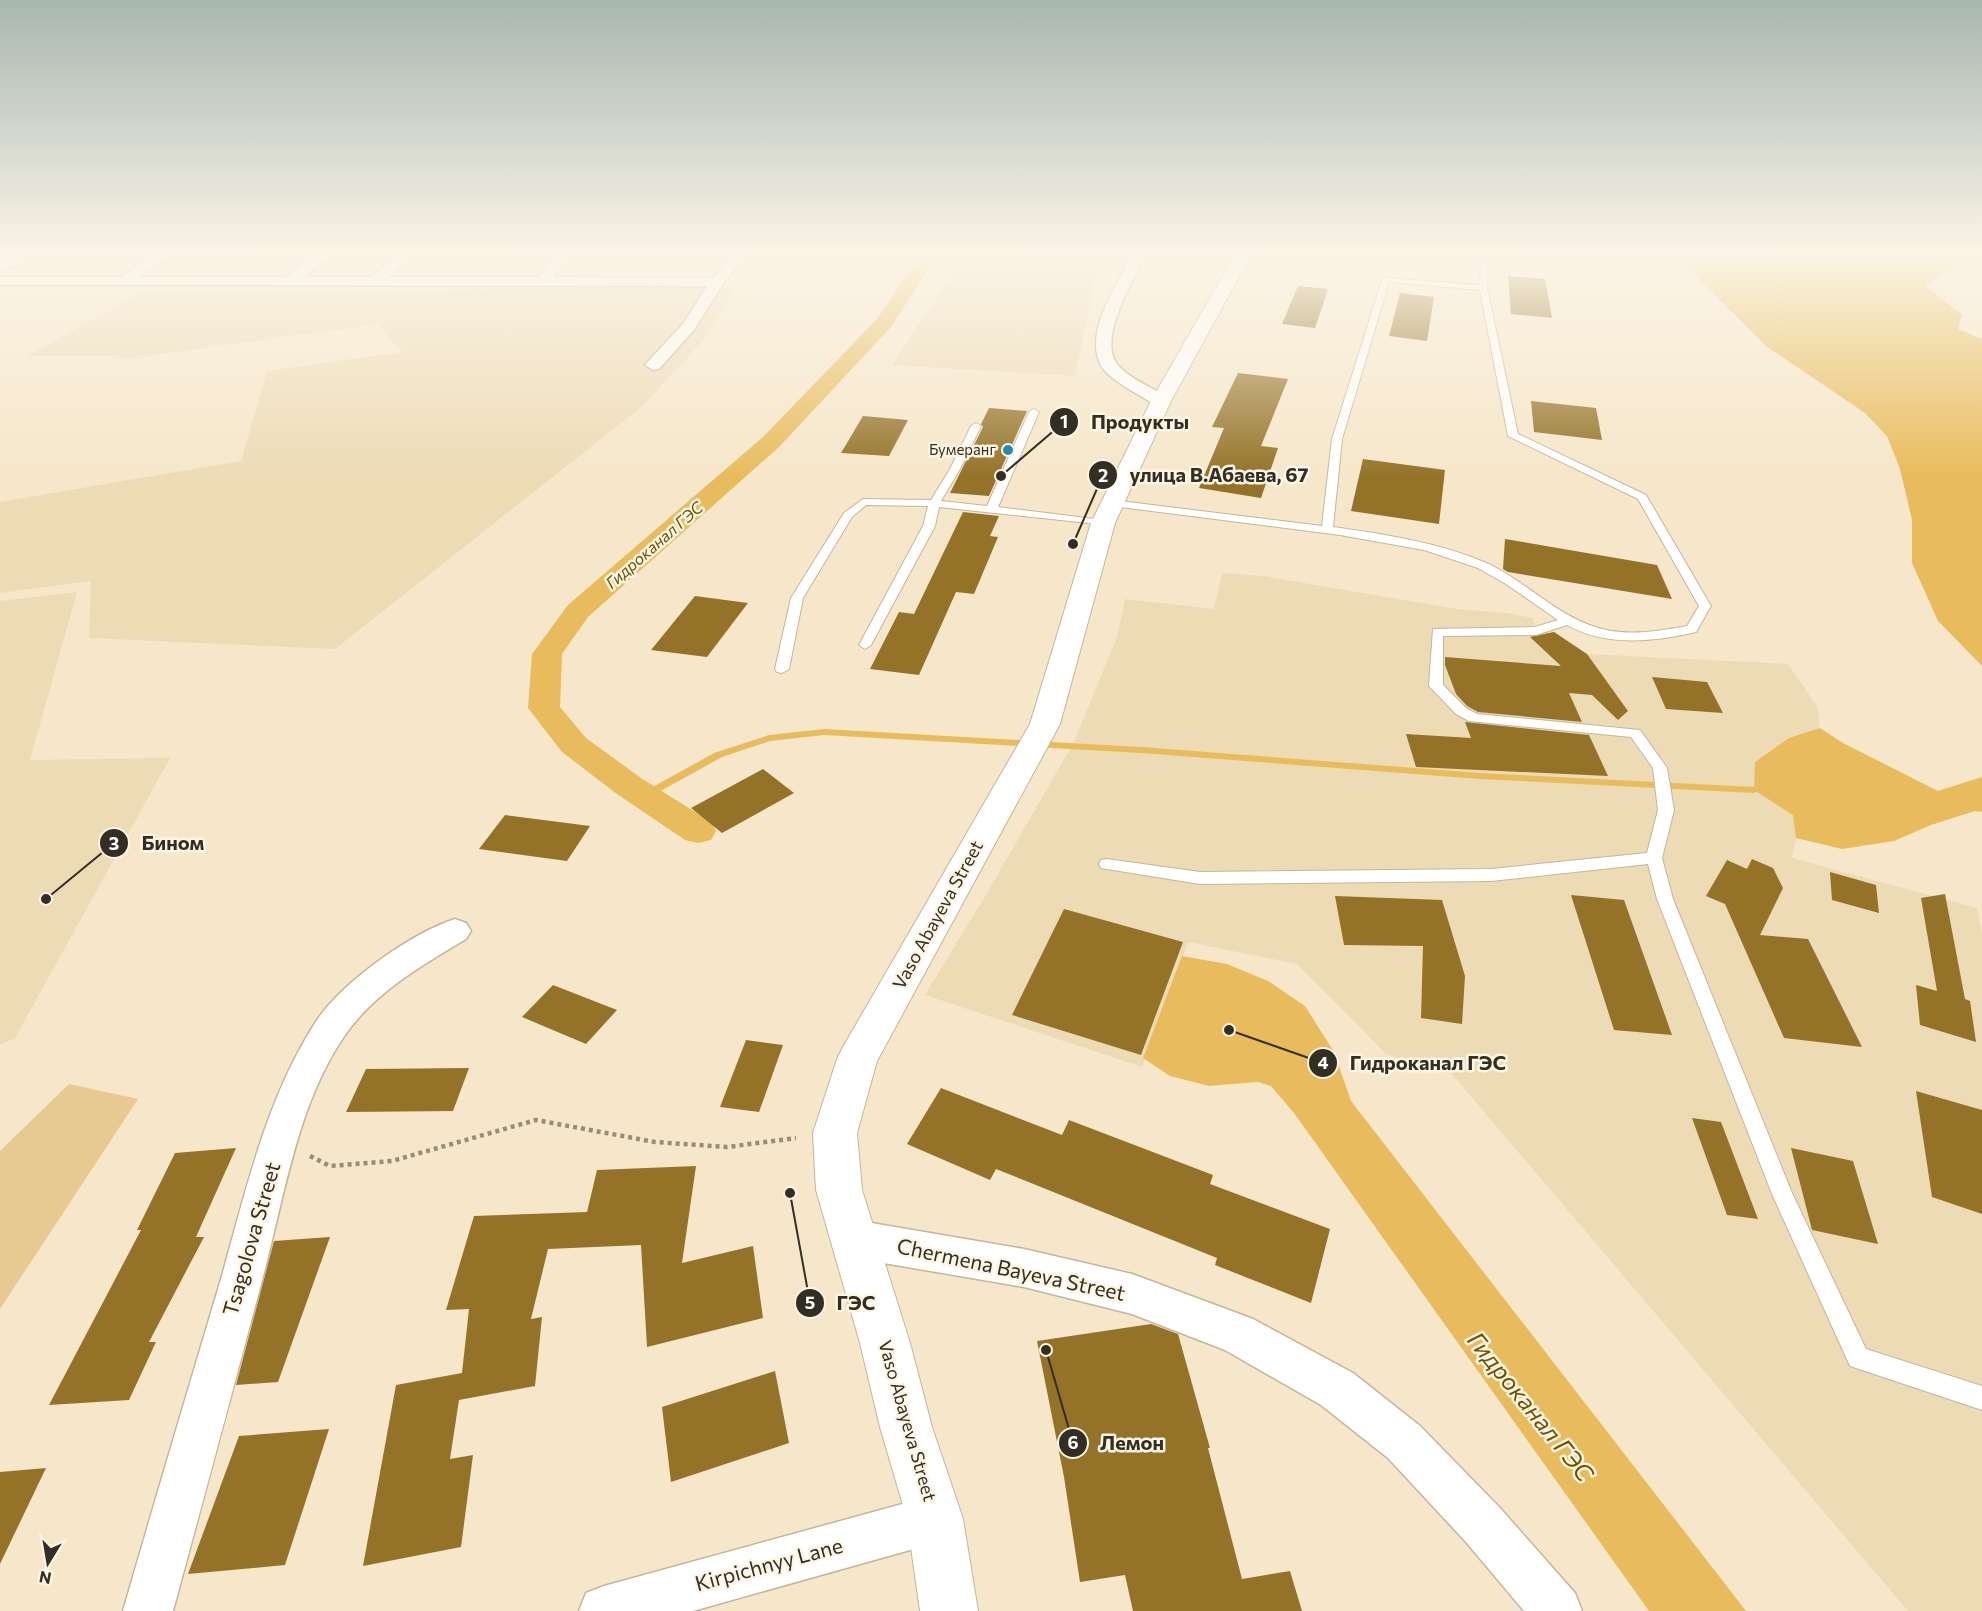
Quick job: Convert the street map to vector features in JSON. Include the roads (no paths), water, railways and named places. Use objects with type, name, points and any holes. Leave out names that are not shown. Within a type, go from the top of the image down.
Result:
[{"type":"main road","name":"Vaso Abayeva Street","points":[[949,1611],[935,1520],[906,1427],[885,1343],[839,1190],[835,1133],[857,1059],[1045,724],[1107,513],[1161,401],[1203,326]]},
{"type":"street","points":[[653,366],[690,326]]},
{"type":"street","points":[[1105,326],[1105,356],[1111,367],[1161,401]]},
{"type":"street","name":"Tsagolova Street","points":[[148,1611],[280,1142],[310,1062],[332,1027],[356,998],[400,962],[456,931]]},
{"type":"street","name":"Chermena Bayeva Street","points":[[854,1239],[1024,1268],[1121,1291],[1238,1334],[1337,1389],[1404,1442],[1483,1525],[1557,1611]]},
{"type":"street","name":"Kirpichnyy Lane","points":[[604,1611],[935,1520]]},
{"type":"lane","points":[[1327,530],[1337,439],[1372,326]]},
{"type":"lane","points":[[782,669],[797,598],[848,515],[863,502],[934,503],[991,510],[1107,513],[1337,529],[1467,559],[1496,571],[1569,620],[1593,632],[1616,637],[1649,637],[1692,629],[1705,606],[1642,497],[1514,436],[1492,326]]},
{"type":"lane","points":[[991,510],[1034,412]]},
{"type":"lane","points":[[865,645],[929,526],[934,503],[955,469],[976,426]]},
{"type":"lane","points":[[1569,620],[1536,631],[1437,632],[1436,686],[1461,711],[1474,718],[1635,733],[1660,768],[1666,810],[1654,858],[1665,899],[1782,1194],[1858,1358],[1982,1398]]},
{"type":"lane","points":[[1107,864],[1200,878],[1479,876],[1654,858]]},
{"type":"water","points":[[1746,326],[1959,326],[1958,329],[1982,339],[1982,666],[1938,621],[1912,563],[1912,520],[1900,469],[1887,436],[1865,413],[1766,346]]},
{"type":"water","points":[[1820,728],[1843,743],[1938,791],[1982,777],[1982,812],[1975,811],[1931,825],[1894,841],[1842,849],[1796,838],[1793,815],[1754,790],[1755,762],[1789,738]]},
{"type":"water","points":[[1182,956],[1227,964],[1268,981],[1305,1006],[1334,1052],[1351,1101],[1746,1611],[1649,1611],[1294,1113],[1271,1086],[1258,1082],[1209,1086],[1170,1076],[1143,1058]]},
{"type":"waterway","name":"Гидроканал ГЭС","points":[[698,831],[629,786],[574,745],[544,708],[547,654],[578,611],[771,442],[881,326]]},
{"type":"waterway","points":[[644,796],[718,755],[769,738],[824,732],[1141,750],[1480,776],[1754,790]]},
{"type":"place","name":"Бумеранг","points":[[1008,450]]},
{"type":"place","name":"Продукты","points":[[1001,476]]},
{"type":"place","name":"улица В.Абаева, 67","points":[[1073,544]]},
{"type":"place","name":"Бином","points":[[46,899]]},
{"type":"place","name":"Гидроканал ГЭС","points":[[1229,1030]]},
{"type":"place","name":"ГЭС","points":[[790,1193]]},
{"type":"place","name":"Лемон","points":[[1046,1350]]}]
